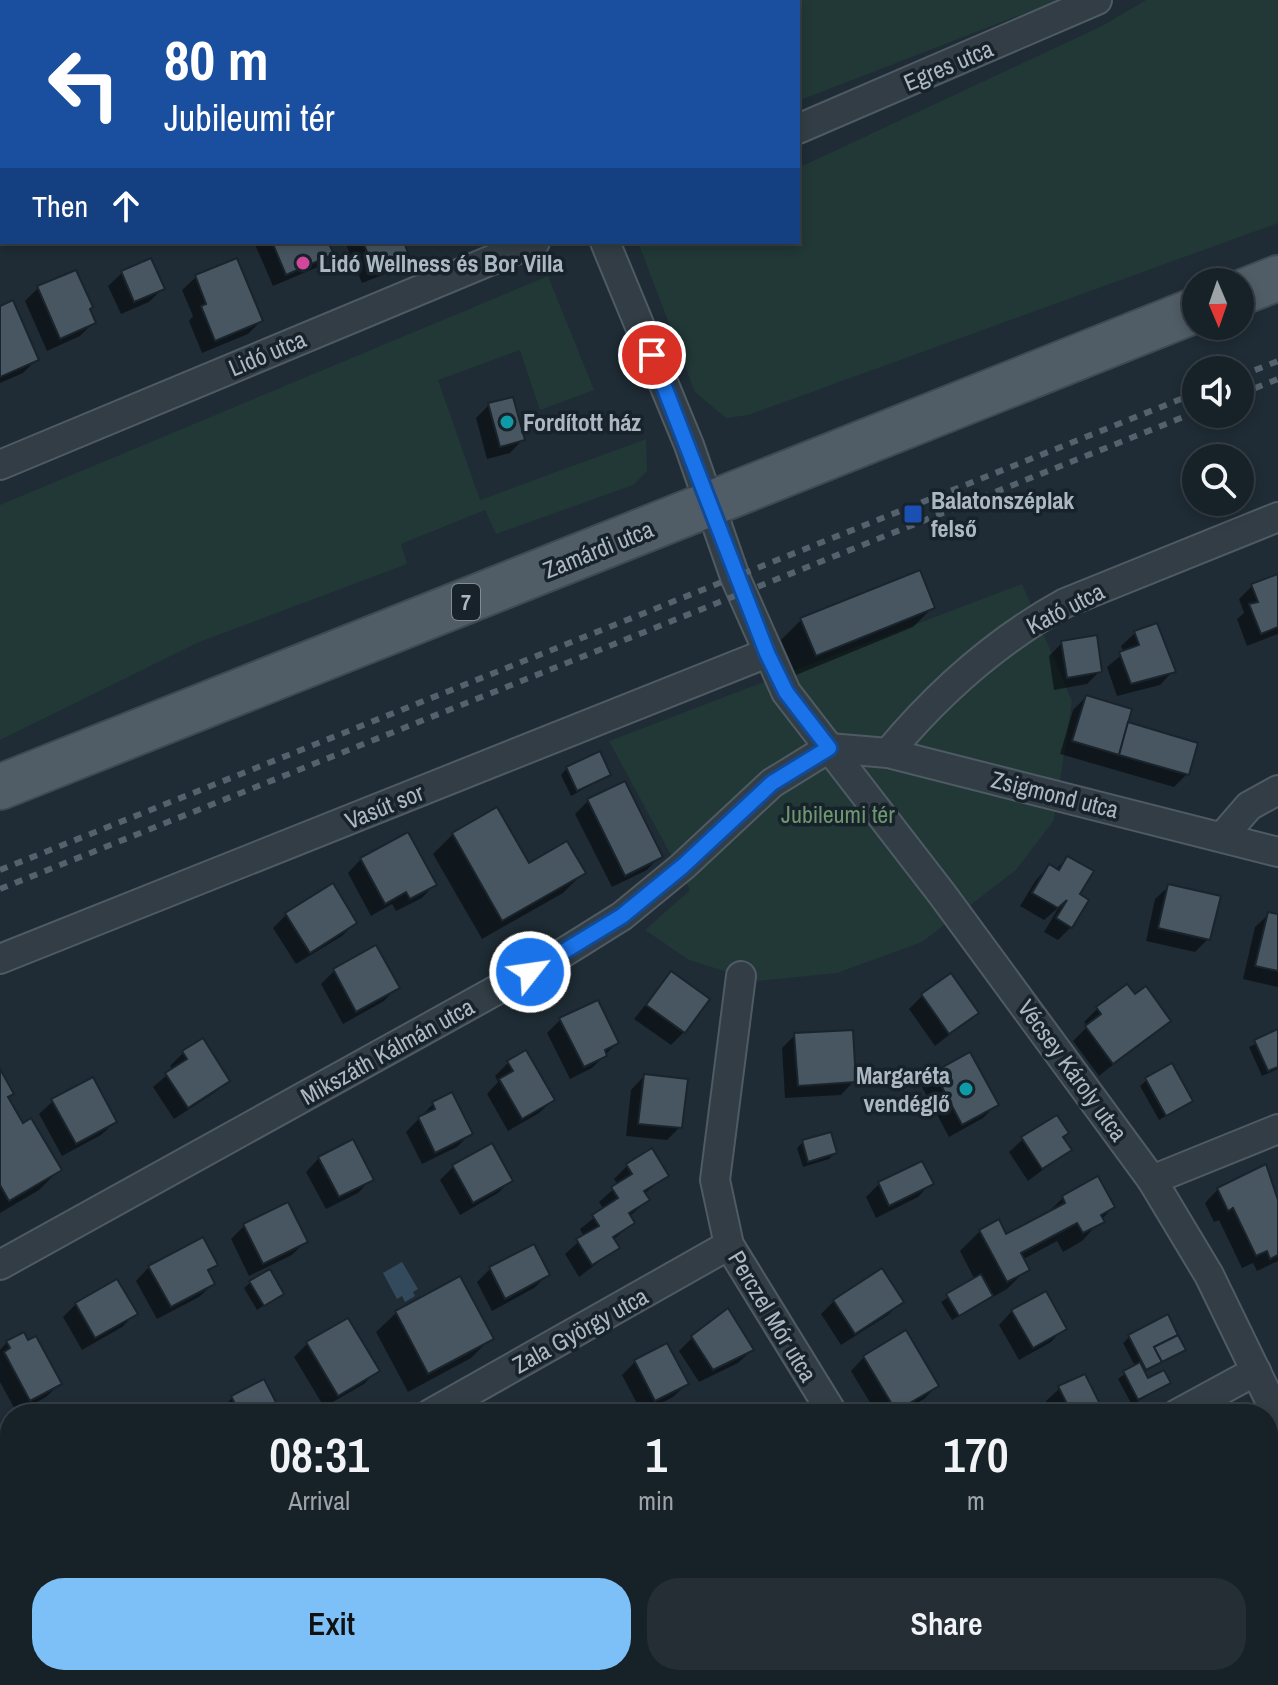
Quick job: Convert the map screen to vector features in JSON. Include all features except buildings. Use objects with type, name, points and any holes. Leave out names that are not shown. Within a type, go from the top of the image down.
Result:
[{"type":"main road","points":[[1254,287],[1278,278]]},
{"type":"main road","name":"Zamárdi utca","points":[[0,787],[1182,316]]},
{"type":"street","name":"Egres utca","points":[[800,128],[1097,0]]},
{"type":"street","name":"Lidó utca","points":[[0,465],[530,244]]},
{"type":"street","points":[[606,244],[767,653],[786,692],[829,748]]},
{"type":"street","name":"Kató utca","points":[[888,753],[919,716],[969,669],[1036,619],[1065,603],[1278,517]]},
{"type":"street","name":"Vasút sor","points":[[0,959],[767,653]]},
{"type":"street","name":"Zsigmond utca","points":[[829,748],[888,753],[1278,852]]},
{"type":"street","name":"Vécsey Károly utca","points":[[829,748],[942,894],[1152,1180],[1209,1275],[1272,1404]]},
{"type":"street","name":"Mikszáth Kálmán utca","points":[[0,1265],[558,956],[622,916],[683,866],[772,783],[829,748]]},
{"type":"street","points":[[1223,836],[1249,806],[1278,790]]},
{"type":"street","name":"Perczel Mór utca","points":[[741,976],[715,1180],[729,1245],[827,1404]]},
{"type":"street","points":[[1152,1180],[1278,1129]]},
{"type":"street","name":"Zala György utca","points":[[448,1404],[729,1245]]},
{"type":"street","points":[[1195,1404],[1256,1371]]},
{"type":"green space","points":[[800,0],[1059,0],[800,100]]},
{"type":"green space","points":[[1146,0],[1278,0],[1278,223],[748,415],[726,418],[695,392],[639,244],[800,244],[800,167],[1102,26]]},
{"type":"green space","points":[[548,276],[594,390],[540,410],[520,350],[438,380],[480,500],[646,439],[647,471],[633,485],[496,534],[485,510],[401,544],[407,564],[197,643],[0,740],[0,505]]},
{"type":"green space","name":"Jubileumi tér","points":[[1022,584],[1072,701],[1054,820],[1016,870],[922,942],[837,973],[756,981],[689,960],[645,930],[690,890],[609,741]]},
{"type":"water","points":[[402,1262],[418,1289],[413,1292],[415,1296],[405,1302],[402,1296],[397,1299],[383,1273]]},
{"type":"railway","points":[[1254,370],[1278,361]]},
{"type":"railway","points":[[1254,388],[1278,379]]},
{"type":"railway","points":[[0,870],[1182,399]]},
{"type":"railway","points":[[0,889],[1182,418]]},
{"type":"place","name":"Lidó Wellness és Bor Villa","points":[[303,263]]},
{"type":"place","name":"Fordított ház","points":[[507,422]]},
{"type":"place","name":"Balatonszéplak felső","points":[[913,514]]},
{"type":"place","name":"Margaréta vendéglő","points":[[966,1089]]},
{"type":"route","points":[[530,972],[622,916],[683,866],[772,783],[829,748],[786,692],[767,653],[735,577],[689,445],[652,355]]}]
